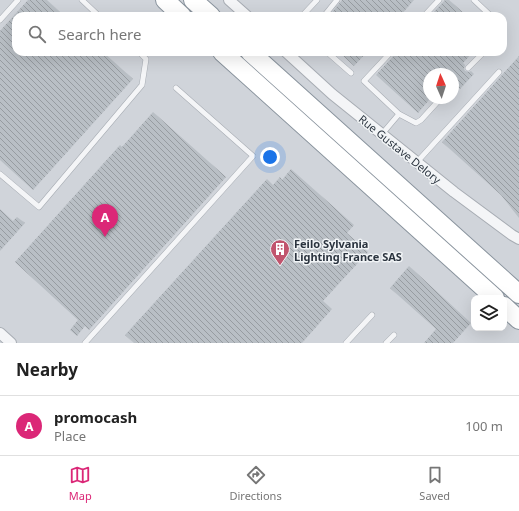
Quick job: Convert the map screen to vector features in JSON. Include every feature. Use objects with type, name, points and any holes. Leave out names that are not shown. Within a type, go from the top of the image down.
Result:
[{"type":"highway","points":[[164,0],[178,12]]},
{"type":"highway","points":[[193,0],[206,12]]},
{"type":"highway","points":[[226,56],[492,295]]},
{"type":"highway","points":[[254,56],[519,294]]},
{"type":"highway","points":[[507,309],[519,320]]},
{"type":"street","points":[[229,0],[242,12]]},
{"type":"street","name":"Rue Gustave Delory","points":[[290,56],[332,94],[454,192],[519,239]]},
{"type":"street","points":[[0,333],[11,343]]},
{"type":"lane","points":[[0,20],[18,0]]},
{"type":"lane","points":[[82,0],[95,12]]},
{"type":"lane","points":[[306,12],[316,0]]},
{"type":"lane","points":[[327,12],[337,0]]},
{"type":"lane","points":[[428,12],[438,0]]},
{"type":"lane","points":[[474,0],[487,12]]},
{"type":"lane","points":[[0,174],[39,207],[142,85],[146,58],[144,56]]},
{"type":"lane","points":[[332,56],[351,73]]},
{"type":"lane","points":[[387,56],[364,81],[399,114],[416,123],[421,120],[436,104]]},
{"type":"lane","points":[[468,68],[480,56]]},
{"type":"lane","points":[[417,162],[499,72]]},
{"type":"lane","points":[[85,343],[253,156],[176,88]]},
{"type":"lane","points":[[382,134],[399,114]]},
{"type":"lane","points":[[346,343],[372,315]]},
{"type":"lane","points":[[386,343],[394,335]]},
{"type":"shaded area","points":[[0,0],[519,0],[519,343],[0,343]]},
{"type":"building","points":[[28,0],[47,0],[60,12],[17,12]]},
{"type":"building","points":[[342,0],[414,0],[404,12],[332,12]]},
{"type":"building","points":[[445,0],[449,0],[462,12],[434,12]]},
{"type":"building","points":[[12,18],[12,56],[107,56],[133,79],[33,190],[0,160],[0,31]]},
{"type":"building","points":[[343,56],[363,56],[354,66]]},
{"type":"building","points":[[393,56],[469,56],[463,63],[465,65],[464,69],[465,71],[471,71],[474,74],[460,89],[459,68],[423,68],[423,104],[426,104],[418,113],[376,75]]},
{"type":"building","points":[[519,56],[519,218],[501,195],[442,142]]},
{"type":"building","points":[[153,112],[226,177],[89,330],[85,326],[77,336],[70,330],[78,320],[15,262],[120,145],[122,147]]},
{"type":"building","name":"Feilo Sylvania Lighting France SAS","points":[[291,169],[354,225],[347,233],[368,252],[323,301],[332,309],[302,343],[134,343],[125,335],[267,179],[273,185],[280,177],[282,180]]},
{"type":"building","points":[[0,209],[13,221],[17,217],[25,223],[0,251]]},
{"type":"building","points":[[409,266],[471,323],[453,343],[424,343],[436,329],[390,288]]},
{"type":"place","name":"promocash","points":[[105,237]]},
{"type":"place","name":"Feilo Sylvania Lighting France SAS","points":[[280,266]]}]
